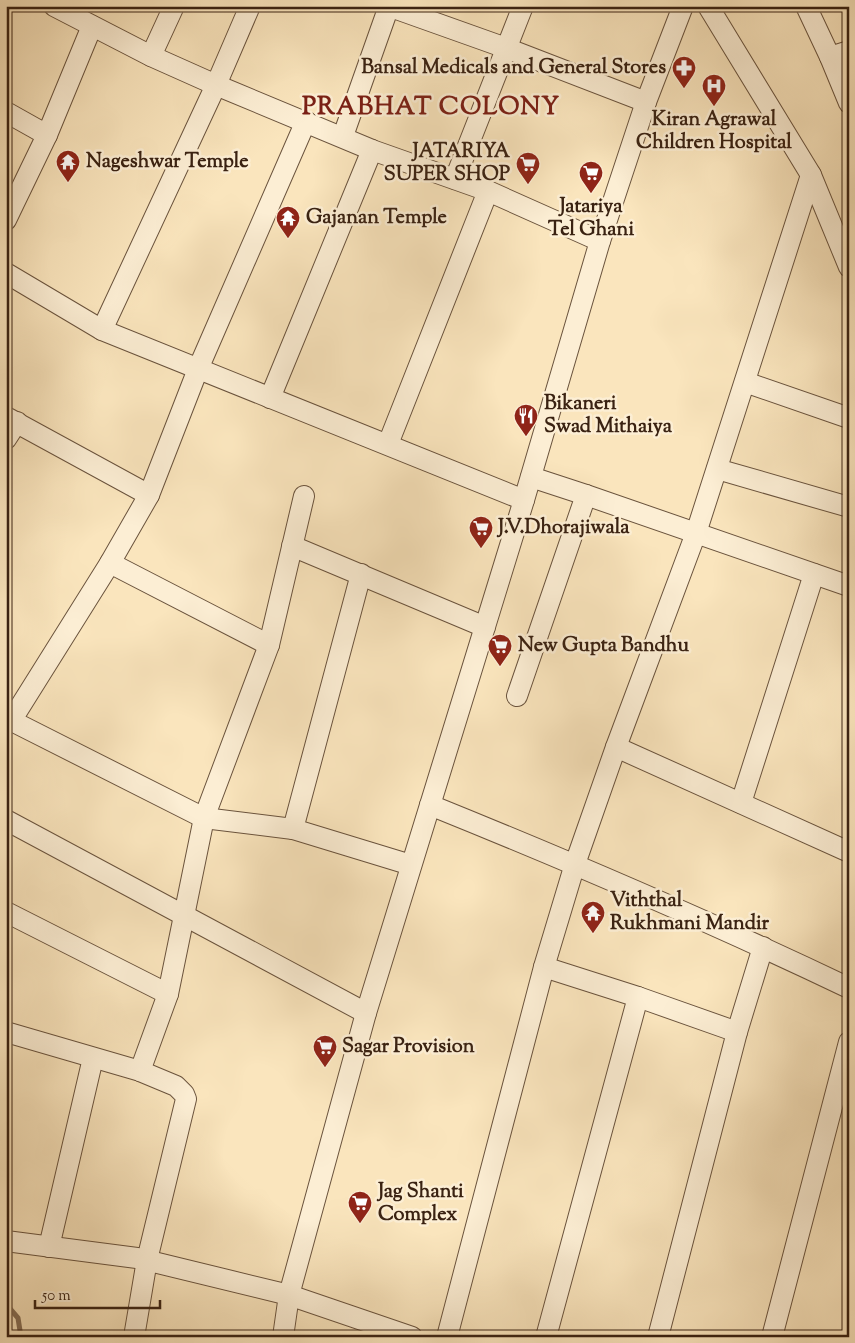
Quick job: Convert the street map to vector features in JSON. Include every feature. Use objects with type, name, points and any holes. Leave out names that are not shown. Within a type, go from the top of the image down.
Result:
[{"type":"street","points":[[54,6],[151,56],[216,85],[372,150],[488,191],[600,241]]},
{"type":"street","points":[[151,56],[174,6]]},
{"type":"street","points":[[102,330],[216,85],[250,6]]},
{"type":"street","points":[[342,136],[388,6],[506,48],[646,102]]},
{"type":"street","points":[[455,179],[523,6]]},
{"type":"street","points":[[283,1337],[289,1295],[366,1012],[531,477],[600,241],[646,102],[683,6]]},
{"type":"street","points":[[708,6],[811,175],[849,267]]},
{"type":"street","points":[[806,6],[839,54],[849,103]]},
{"type":"street","points":[[6,220],[47,135],[92,26]]},
{"type":"street","points":[[6,112],[47,135]]},
{"type":"street","points":[[306,121],[198,368],[149,495],[110,563],[9,720],[204,818],[293,830],[411,865]]},
{"type":"street","points":[[270,398],[372,150]]},
{"type":"street","points":[[447,1337],[544,968],[575,864],[616,747],[696,533],[811,175]]},
{"type":"street","points":[[388,444],[488,191]]},
{"type":"street","points":[[6,273],[102,330],[524,500]]},
{"type":"street","points":[[745,382],[849,418]]},
{"type":"street","points":[[6,439],[12,419],[149,495]]},
{"type":"street","points":[[717,469],[849,507]]},
{"type":"street","points":[[531,477],[849,586]]},
{"type":"street","points":[[518,696],[586,495]]},
{"type":"street","points":[[140,1071],[168,994],[204,818],[269,645],[304,496]]},
{"type":"street","points":[[292,546],[485,628]]},
{"type":"street","points":[[110,563],[269,645]]},
{"type":"street","points":[[293,830],[361,574]]},
{"type":"street","points":[[741,803],[814,574]]},
{"type":"street","points":[[616,747],[849,852]]},
{"type":"street","points":[[430,805],[575,864],[763,947],[849,988]]},
{"type":"street","points":[[6,820],[366,1012]]},
{"type":"street","points":[[6,912],[168,994]]},
{"type":"street","points":[[658,1337],[737,1032],[763,947]]},
{"type":"street","points":[[544,968],[638,997],[737,1032]]},
{"type":"street","points":[[546,1337],[638,997]]},
{"type":"street","points":[[6,1032],[140,1071],[176,1086],[184,1094],[186,1099],[147,1260],[134,1337]]},
{"type":"street","points":[[772,1337],[849,1042]]},
{"type":"street","points":[[49,1247],[93,1058]]},
{"type":"street","points":[[6,1242],[147,1260],[289,1295],[412,1337]]},
{"type":"waterway","points":[[6,1304],[18,1318],[21,1337]]},
{"type":"place","name":"Bansal Medicals and General Stores","points":[[684,89]]},
{"type":"place","name":"Kiran Agrawal Children Hospital","points":[[714,107]]},
{"type":"place","name":"Nageshwar Temple","points":[[68,183]]},
{"type":"place","name":"JATARIYA SUPER SHOP","points":[[528,185]]},
{"type":"place","name":"Jatariya Tel Ghani","points":[[591,194]]},
{"type":"place","name":"Gajanan Temple","points":[[288,239]]},
{"type":"place","name":"Bikaneri Swad Mithaiya","points":[[526,437]]},
{"type":"place","name":"J.V.Dhorajiwala","points":[[481,549]]},
{"type":"place","name":"New Gupta Bandhu","points":[[500,667]]},
{"type":"place","name":"Viththal Rukhmani Mandir","points":[[593,934]]},
{"type":"place","name":"Sagar Provision","points":[[325,1068]]},
{"type":"place","name":"Jag Shanti Complex","points":[[360,1224]]},
{"type":"district","name":"PRABHAT COLONY","points":[[431,108]]}]
